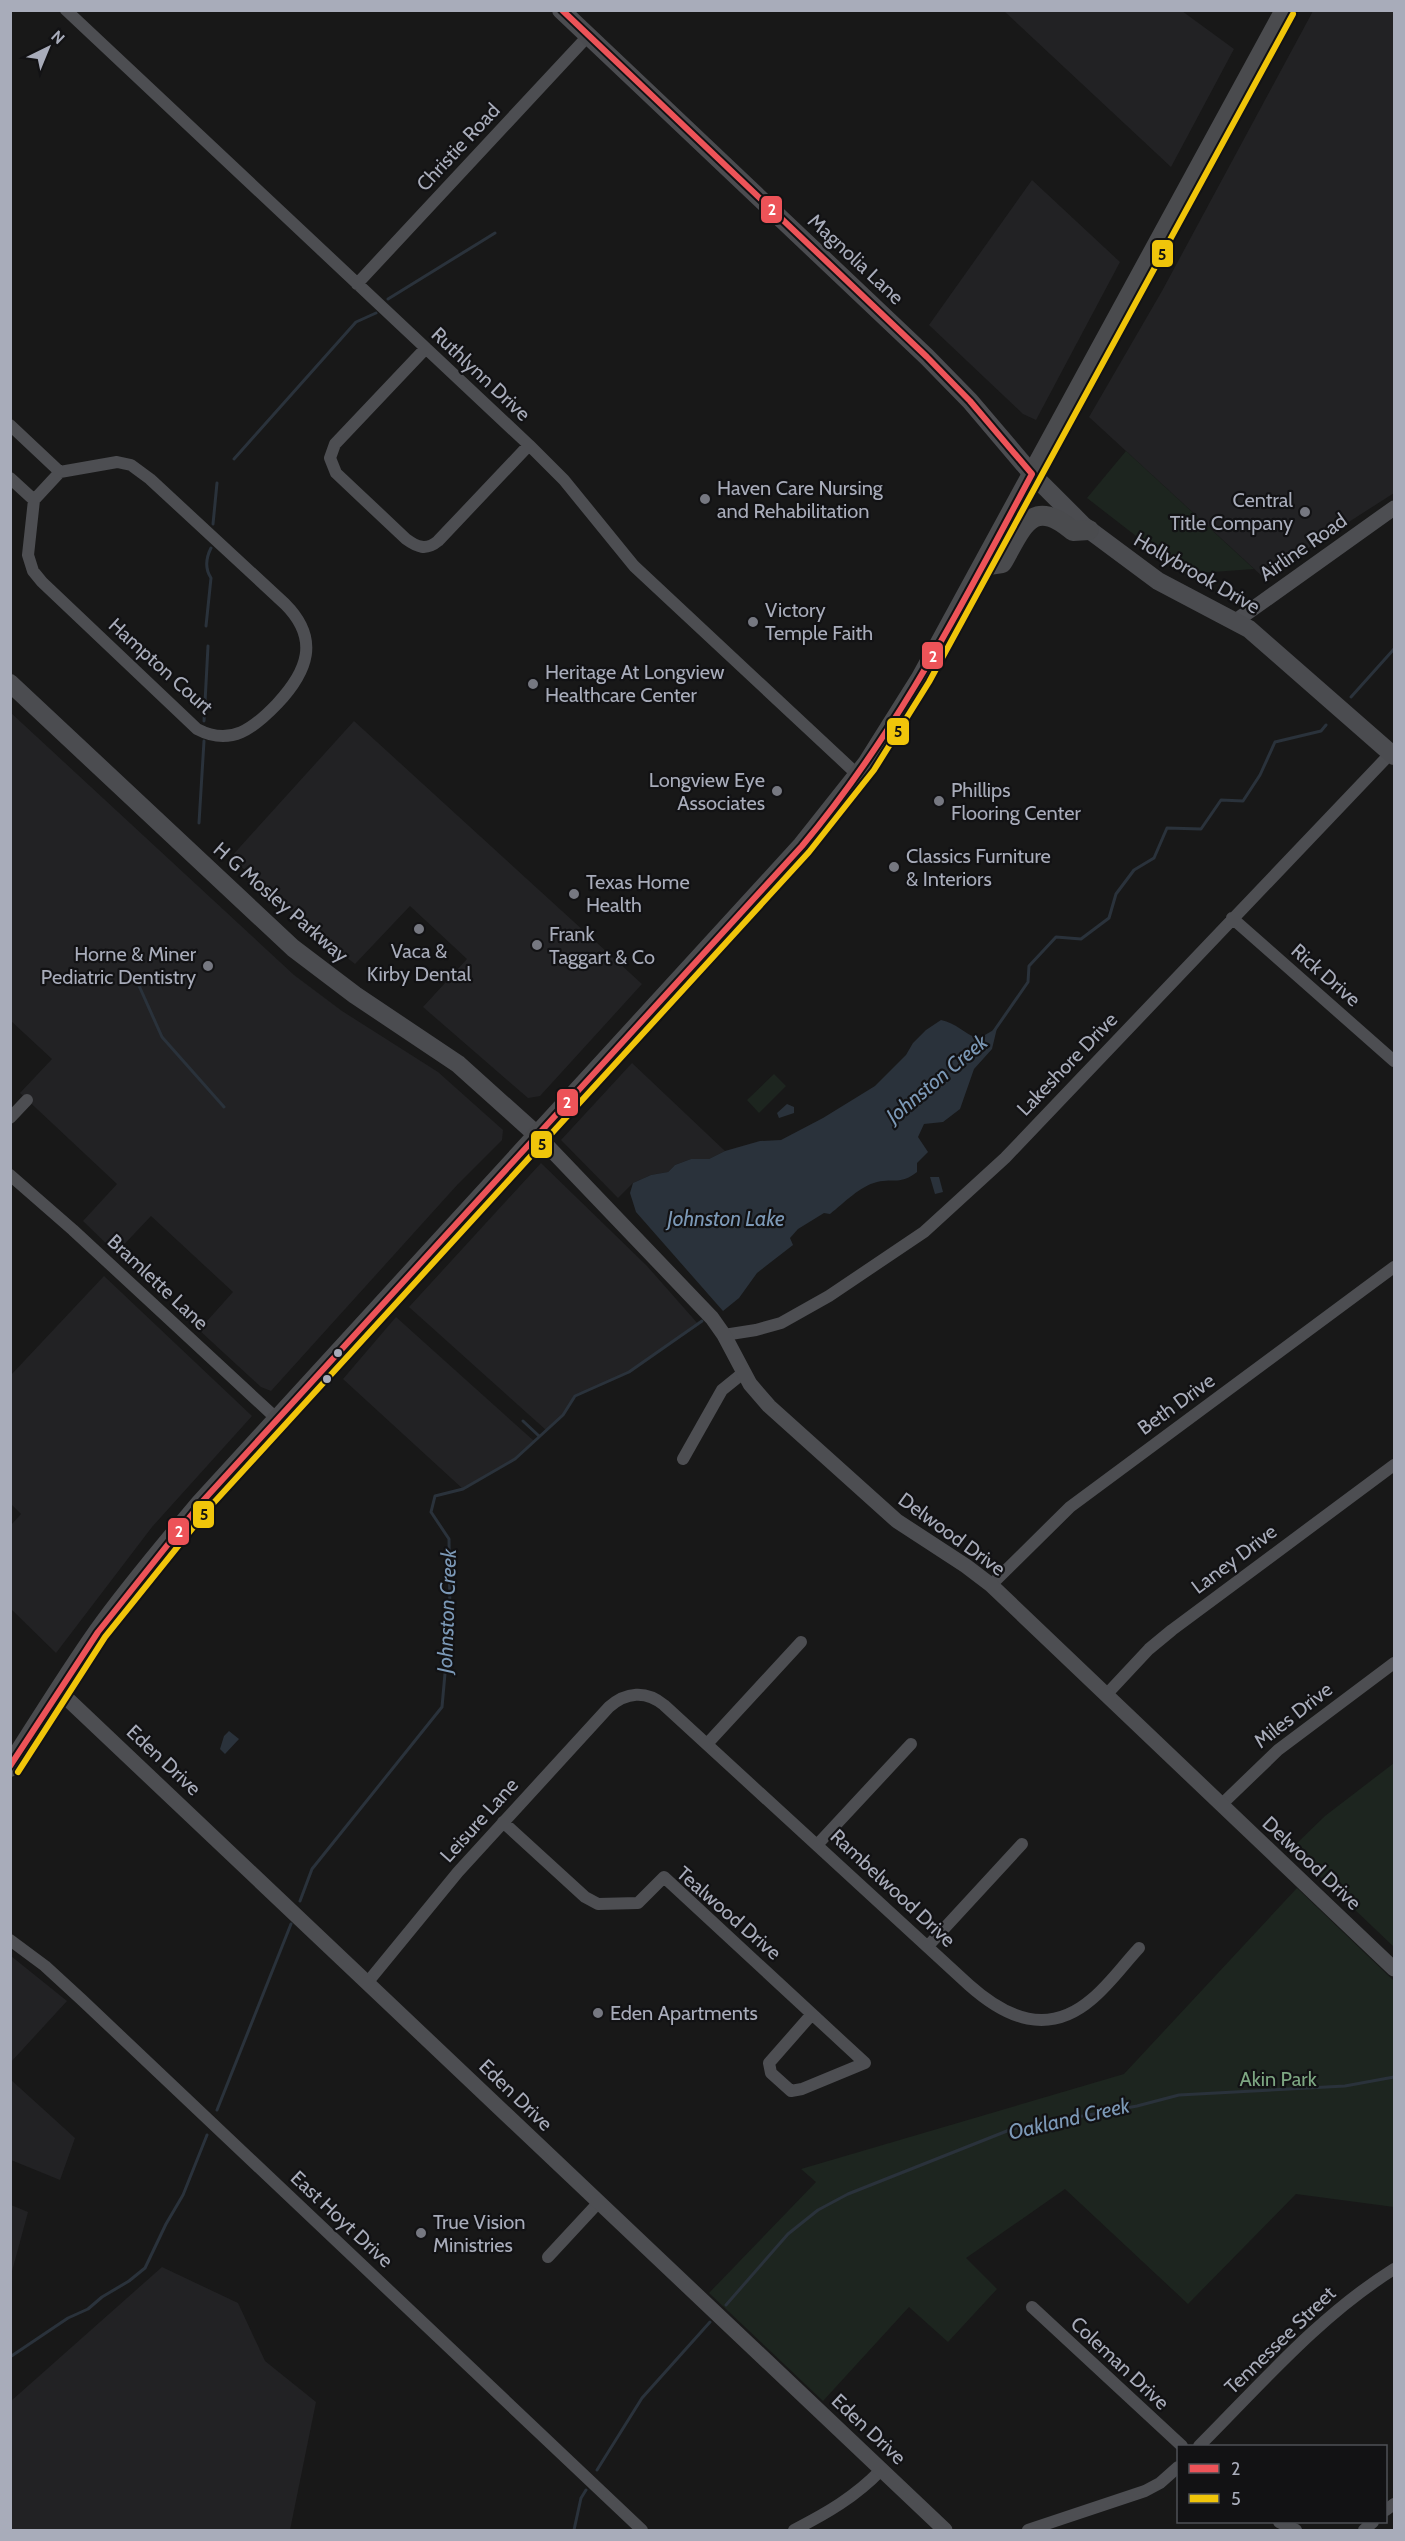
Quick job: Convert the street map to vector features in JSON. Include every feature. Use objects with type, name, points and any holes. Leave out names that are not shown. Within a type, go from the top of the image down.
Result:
[{"type":"main road","name":"Magnolia Lane","points":[[561,10],[927,357],[970,401],[1032,474]]},
{"type":"main road","points":[[10,1767],[58,1690],[140,1576],[201,1503],[802,846],[859,776],[903,709],[1285,10]]},
{"type":"main road","name":"Hollybrook Drive","points":[[1032,474],[1089,530],[1158,581],[1237,620],[1261,638],[1393,755]]},
{"type":"main road","points":[[982,566],[1002,563],[1028,520],[1039,516],[1059,519],[1073,531],[1089,530]]},
{"type":"main road","name":"H G Mosley Parkway","points":[[10,683],[293,948],[355,995],[458,1064],[537,1135]]},
{"type":"street","name":"Ruthlynn Drive","points":[[66,10],[529,445],[564,480],[634,566],[859,776]]},
{"type":"street","name":"Christie Road","points":[[357,284],[588,36]]},
{"type":"street","points":[[426,348],[335,444],[330,458],[336,473],[406,539],[422,548],[434,545],[529,445]]},
{"type":"street","points":[[10,425],[60,472],[34,500],[10,478]]},
{"type":"street","name":"Hampton Court","points":[[34,500],[28,551],[29,562],[35,575],[197,729],[220,735],[241,733],[259,722],[282,698],[299,676],[306,649],[303,629],[291,609],[135,467],[117,462],[60,472]]},
{"type":"street","name":"Airline Road","points":[[1237,620],[1395,508]]},
{"type":"street","name":"Lakeshore Drive","points":[[724,1335],[756,1330],[795,1316],[893,1254],[933,1225],[1005,1158],[1232,918],[1393,755]]},
{"type":"street","name":"Rick Drive","points":[[1232,918],[1395,1061]]},
{"type":"street","points":[[10,1118],[27,1100]]},
{"type":"street","name":"Delwood Drive","points":[[537,1135],[704,1309],[724,1335],[743,1373],[769,1406],[906,1529],[966,1566],[991,1586],[1395,1969]]},
{"type":"street","name":"Bramlette Lane","points":[[10,1175],[68,1224],[277,1419]]},
{"type":"street","name":"Beth Drive","points":[[991,1586],[1070,1507],[1395,1267]]},
{"type":"street","points":[[683,1459],[722,1390],[743,1373]]},
{"type":"street","name":"Laney Drive","points":[[1106,1695],[1149,1649],[1172,1630],[1395,1465]]},
{"type":"street","points":[[707,1744],[801,1642]]},
{"type":"street","name":"Miles Drive","points":[[1221,1805],[1284,1745],[1395,1663]]},
{"type":"street","name":"Eden Drive","points":[[58,1690],[945,2530]]},
{"type":"street","name":"Rambelwood Drive","points":[[630,1695],[645,1694],[657,1699],[993,2005],[1016,2016],[1040,2020],[1063,2016],[1088,2003],[1139,1948]]},
{"type":"street","name":"Leisure Lane","points":[[368,1983],[450,1881],[503,1822],[609,1707],[630,1695]]},
{"type":"street","points":[[817,1845],[911,1744]]},
{"type":"street","name":"Tealwood Drive","points":[[503,1822],[585,1897],[595,1903],[638,1903],[664,1877],[865,2063],[802,2089],[791,2091],[771,2073],[769,2063],[812,2014]]},
{"type":"street","points":[[928,1946],[1022,1844]]},
{"type":"street","name":"East Hoyt Drive","points":[[10,1940],[45,1966],[82,2000],[642,2530]]},
{"type":"street","points":[[548,2257],[599,2202]]},
{"type":"street","name":"Tennessee Street","points":[[1200,2445],[1328,2317],[1356,2294],[1395,2269]]},
{"type":"street","name":"Coleman Drive","points":[[1032,2307],[1181,2445]]},
{"type":"street","points":[[1028,2530],[1145,2491],[1160,2483],[1177,2469]]},
{"type":"street","points":[[794,2530],[840,2506],[881,2470]]},
{"type":"street","points":[[1281,2523],[1296,2530]]},
{"type":"shaded area","points":[[1004,11],[1182,11],[1234,49],[1171,167]]},
{"type":"shaded area","points":[[1313,11],[1394,11],[1394,493],[1263,577],[1089,417],[1162,291]]},
{"type":"shaded area","points":[[1032,180],[1120,262],[1036,420],[1023,414],[929,325]]},
{"type":"shaded area","points":[[10,712],[294,975],[342,1011],[438,1072],[503,1130],[502,1140],[458,1184],[271,1391],[261,1387],[199,1330],[233,1292],[151,1216],[116,1253],[83,1221],[117,1184],[20,1093],[52,1059],[11,1021]]},
{"type":"shaded area","points":[[354,721],[642,984],[540,1096],[528,1098],[423,1007],[467,959],[410,906],[355,964],[298,919],[231,857]]},
{"type":"shaded area","points":[[632,1063],[725,1151],[709,1159],[691,1159],[675,1165],[668,1172],[651,1175],[633,1183],[618,1198],[561,1140]]},
{"type":"shaded area","points":[[541,1163],[647,1266],[699,1325],[629,1372],[575,1396],[563,1415],[546,1430],[409,1307]]},
{"type":"shaded area","points":[[104,1276],[252,1416],[152,1527],[56,1653],[11,1609],[11,1525],[21,1514],[11,1504],[11,1375]]},
{"type":"shaded area","points":[[396,1317],[534,1441],[515,1459],[463,1489],[343,1379]]},
{"type":"shaded area","points":[[11,1956],[67,2001],[11,2062]]},
{"type":"shaded area","points":[[10,2079],[75,2138],[60,2180],[11,2160]]},
{"type":"shaded area","points":[[11,2205],[28,2212],[10,2275]]},
{"type":"shaded area","points":[[162,2267],[238,2303],[265,2361],[316,2402],[290,2530],[11,2530],[11,2401]]},
{"type":"green space","points":[[1126,451],[1254,569],[1185,574],[1087,498]]},
{"type":"green space","points":[[774,1074],[786,1086],[759,1113],[747,1100]]},
{"type":"green space","points":[[1394,1763],[1394,1947],[1291,1849],[1325,1816]]},
{"type":"green space","name":"Akin Park","points":[[1297,1888],[1394,1981],[1394,2207],[1296,2194],[1188,2304],[1065,2189],[966,2258],[997,2289],[948,2342],[909,2307],[823,2401],[709,2293],[816,2182],[801,2169],[1124,2074]]},
{"type":"water","name":"Johnston Lake","points":[[941,1020],[951,1023],[978,1039],[997,1028],[992,1049],[974,1069],[960,1109],[943,1122],[924,1124],[918,1137],[928,1152],[917,1163],[917,1172],[902,1180],[877,1182],[864,1187],[830,1214],[824,1213],[798,1229],[790,1238],[793,1245],[757,1273],[739,1298],[723,1311],[636,1212],[630,1193],[633,1183],[651,1175],[668,1172],[675,1165],[691,1159],[709,1159],[725,1151],[760,1141],[781,1140],[823,1118],[875,1086],[906,1055],[913,1043],[926,1030]]},
{"type":"water","points":[[787,1104],[794,1107],[794,1113],[779,1118],[777,1113]]},
{"type":"water","points":[[930,1177],[939,1177],[943,1192],[935,1194]]},
{"type":"water","points":[[229,1731],[239,1739],[225,1754],[220,1749],[224,1736]]},
{"type":"waterway","points":[[388,299],[495,233]]},
{"type":"waterway","points":[[234,459],[356,322],[376,313]]},
{"type":"waterway","points":[[213,524],[217,483]]},
{"type":"waterway","points":[[206,626],[211,578],[207,563],[211,548]]},
{"type":"waterway","points":[[204,721],[208,646]]},
{"type":"waterway","name":"Johnston Creek","points":[[1351,697],[1394,649]]},
{"type":"waterway","name":"Johnston Creek","points":[[994,1031],[1028,982],[1029,966],[1056,937],[1081,939],[1109,918],[1116,894],[1134,870],[1154,858],[1167,828],[1201,829],[1221,800],[1243,801],[1260,775],[1275,742],[1321,731],[1326,725]]},
{"type":"waterway","points":[[199,823],[204,741]]},
{"type":"waterway","points":[[136,979],[162,1037],[224,1107]]},
{"type":"waterway","name":"Johnston Creek","points":[[300,1901],[312,1869],[442,1707],[450,1617],[449,1539],[431,1512],[435,1496],[463,1489],[515,1459],[563,1415],[575,1396],[629,1372],[702,1321]]},
{"type":"waterway","points":[[523,1421],[539,1436]]},
{"type":"waterway","name":"Johnston Creek","points":[[217,2110],[291,1924]]},
{"type":"waterway","name":"Oakland Creek","points":[[726,2305],[788,2234],[818,2210],[848,2194],[1012,2129],[1137,2106],[1179,2095],[1345,2086],[1394,2077]]},
{"type":"waterway","name":"Johnston Creek","points":[[10,2357],[68,2318],[88,2309],[145,2268],[183,2195],[207,2135]]},
{"type":"waterway","name":"Oakland Creek","points":[[597,2470],[642,2398],[710,2322]]},
{"type":"waterway","name":"Oakland Creek","points":[[574,2530],[581,2498],[586,2490]]},
{"type":"transit line","name":"2","points":[[10,1766],[98,1632],[201,1503],[802,846],[837,803],[869,758],[927,666],[1032,474],[970,401],[927,357],[562,10]]},
{"type":"transit line","name":"5","points":[[18,1772],[105,1637],[208,1509],[809,852],[874,770],[929,682],[1293,14]]},
{"type":"place","name":"Haven Care Nursing and Rehabilitation","points":[[705,499]]},
{"type":"place","name":"Central Title Company","points":[[1305,512]]},
{"type":"place","name":"Victory Temple Faith","points":[[753,622]]},
{"type":"place","name":"Heritage At Longview Healthcare Center","points":[[533,684]]},
{"type":"place","name":"Longview Eye Associates","points":[[777,791]]},
{"type":"place","name":"Phillips Flooring Center","points":[[939,801]]},
{"type":"place","name":"Classics Furniture & Interiors","points":[[894,867]]},
{"type":"place","name":"Texas Home Health","points":[[574,894]]},
{"type":"place","name":"Vaca & Kirby Dental","points":[[419,929]]},
{"type":"place","name":"Frank Taggart & Co","points":[[537,945]]},
{"type":"place","name":"Horne & Miner Pediatric Dentistry","points":[[208,966]]},
{"type":"place","name":"Eden Apartments","points":[[598,2013]]},
{"type":"place","name":"True Vision Ministries","points":[[421,2233]]}]
